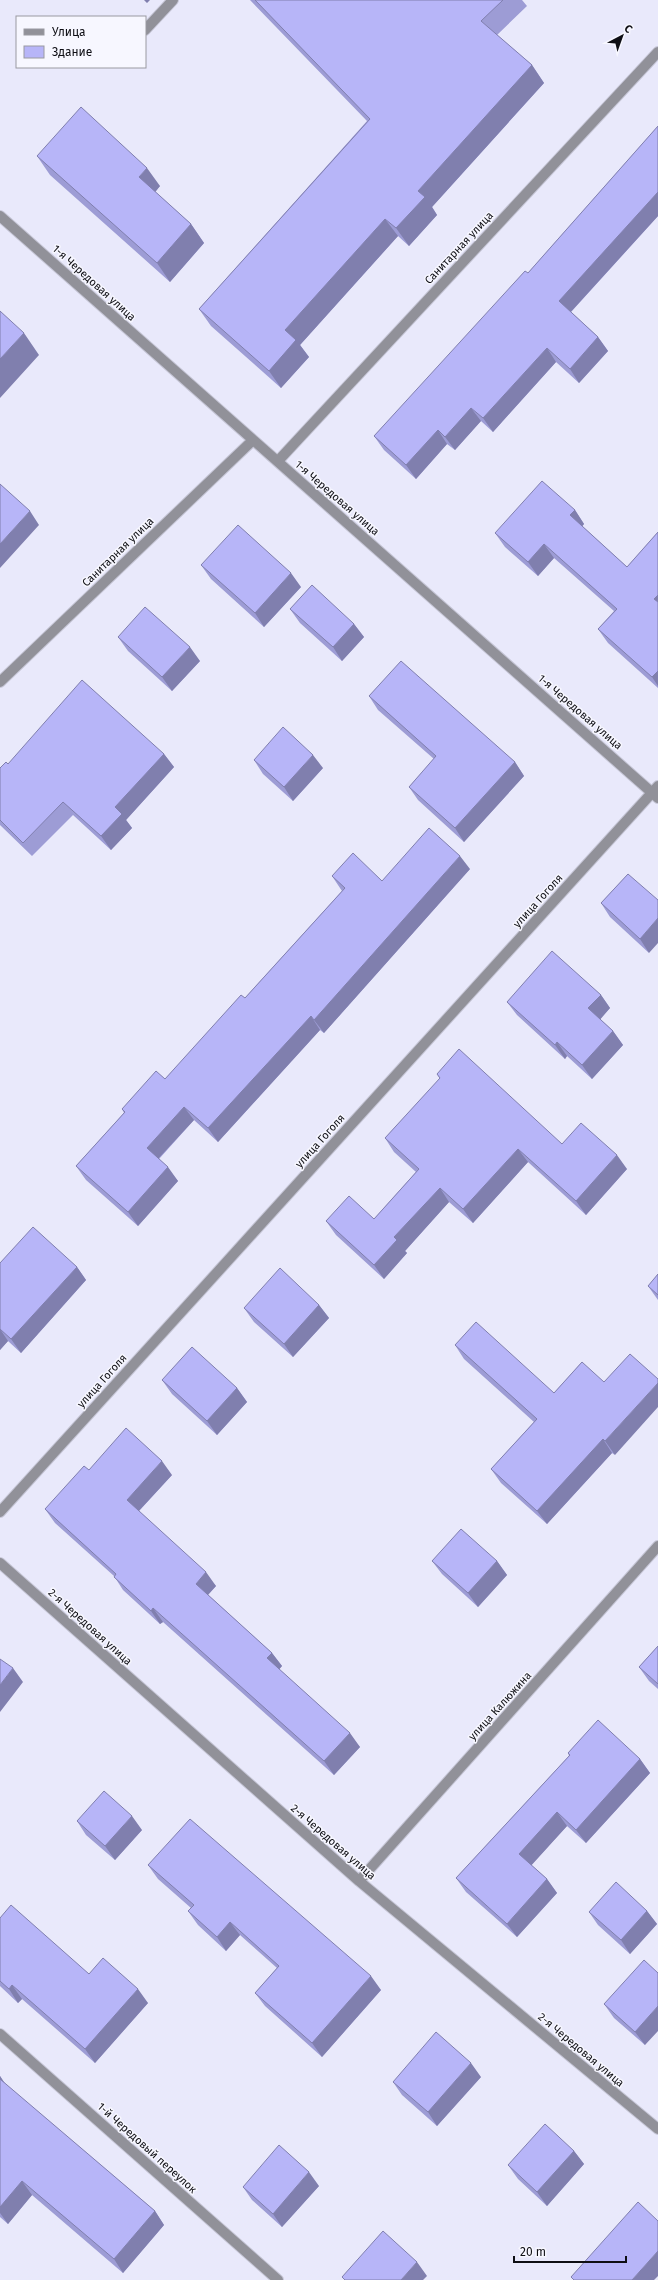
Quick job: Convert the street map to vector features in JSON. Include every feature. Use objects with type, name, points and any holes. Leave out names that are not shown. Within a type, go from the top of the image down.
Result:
[{"type":"street","points":[[146,29],[173,0]]},
{"type":"street","name":"Санитарная улица","points":[[278,461],[658,52]]},
{"type":"street","name":"1-я Чередовая улица","points":[[0,216],[253,440],[656,792]]},
{"type":"street","name":"Санитарная улица","points":[[0,682],[253,440]]},
{"type":"street","name":"улица Гоголя","points":[[0,1512],[656,792]]},
{"type":"street","name":"улица Калюжина","points":[[359,1881],[658,1546]]},
{"type":"street","name":"2-я Чередовая улица","points":[[0,1563],[359,1881],[658,2129]]},
{"type":"street","name":"1-й Чередовый переулок","points":[[0,2034],[278,2280]]},
{"type":"building","points":[[255,0],[503,0],[481,21],[532,65],[418,191],[425,197],[396,228],[385,219],[285,330],[296,340],[269,371],[199,309],[370,119]]},
{"type":"building","points":[[81,107],[147,168],[139,177],[191,224],[157,263],[37,156]]},
{"type":"building","points":[[658,126],[658,192],[559,301],[598,337],[570,369],[547,348],[483,418],[471,408],[445,437],[438,430],[406,465],[374,436],[525,271],[528,273]]},
{"type":"building","points":[[0,311],[24,333],[0,359]]},
{"type":"building","points":[[542,481],[575,510],[570,515],[627,567],[658,532],[658,595],[654,599],[658,602],[658,671],[652,677],[598,629],[617,609],[544,544],[528,562],[495,533]]},
{"type":"building","points":[[0,484],[30,511],[0,544]]},
{"type":"building","points":[[238,525],[291,573],[255,613],[201,565]]},
{"type":"building","points":[[312,585],[354,624],[333,647],[290,609]]},
{"type":"building","points":[[145,607],[190,647],[162,677],[118,637]]},
{"type":"building","points":[[401,661],[515,762],[455,828],[409,787],[436,756],[369,696]]},
{"type":"building","points":[[82,680],[164,754],[115,807],[122,814],[101,836],[63,802],[23,843],[0,820],[0,768],[6,762],[8,764]]},
{"type":"building","points":[[283,727],[313,755],[284,787],[254,760]]},
{"type":"building","points":[[429,828],[460,856],[314,1020],[311,1016],[208,1128],[184,1107],[147,1148],[168,1167],[128,1212],[76,1166],[125,1112],[122,1109],[156,1071],[165,1079],[241,995],[245,998],[345,888],[332,876],[353,853],[382,881]]},
{"type":"building","points":[[628,874],[658,900],[658,918],[640,939],[601,903]]},
{"type":"building","points":[[552,951],[601,995],[588,1008],[613,1031],[582,1065],[557,1042],[555,1045],[507,1002]]},
{"type":"building","points":[[459,1049],[562,1144],[581,1123],[617,1155],[576,1201],[518,1149],[463,1209],[440,1188],[394,1237],[397,1240],[374,1265],[326,1221],[349,1196],[374,1219],[419,1169],[385,1138],[440,1078],[437,1074]]},
{"type":"building","points":[[33,1227],[77,1267],[11,1339],[0,1329],[0,1263]]},
{"type":"building","points":[[280,1268],[319,1305],[284,1344],[244,1308]]},
{"type":"building","points":[[658,1274],[658,1295],[648,1286]]},
{"type":"building","points":[[476,1322],[554,1393],[582,1362],[604,1382],[630,1354],[658,1379],[658,1383],[605,1441],[603,1439],[537,1511],[491,1469],[537,1419],[455,1345]]},
{"type":"building","points":[[192,1347],[237,1388],[207,1421],[162,1380]]},
{"type":"building","points":[[126,1428],[162,1461],[127,1500],[206,1572],[196,1584],[272,1653],[267,1658],[350,1733],[324,1761],[153,1608],[151,1611],[114,1577],[116,1574],[45,1509],[84,1466],[89,1470]]},
{"type":"building","points":[[461,1529],[497,1561],[468,1593],[432,1561]]},
{"type":"building","points":[[658,1646],[658,1684],[639,1667]]},
{"type":"building","points":[[0,1659],[13,1668],[0,1685]]},
{"type":"building","points":[[598,1720],[640,1759],[576,1830],[557,1812],[519,1854],[547,1879],[507,1924],[456,1878],[570,1755],[568,1753]]},
{"type":"building","points":[[104,1791],[132,1816],[105,1846],[77,1821]]},
{"type":"building","points":[[190,1819],[371,1976],[312,2043],[255,1993],[279,1966],[230,1922],[217,1937],[188,1911],[194,1905],[148,1865]]},
{"type":"building","points":[[616,1882],[647,1911],[621,1940],[589,1912]]},
{"type":"building","points":[[11,1905],[89,1974],[103,1958],[138,1989],[85,2049],[12,1985],[9,1989],[0,1981],[0,1918]]},
{"type":"building","points":[[644,1960],[658,1973],[658,2006],[635,2032],[604,2004]]},
{"type":"building","points":[[436,2032],[471,2063],[428,2112],[393,2082]]},
{"type":"building","points":[[0,2079],[155,2211],[114,2259],[22,2181],[0,2207]]},
{"type":"building","points":[[545,2124],[574,2151],[537,2192],[508,2165]]},
{"type":"building","points":[[279,2145],[309,2172],[273,2214],[243,2187]]},
{"type":"building","points":[[638,2202],[658,2221],[658,2251],[632,2280],[574,2280],[571,2277]]},
{"type":"building","points":[[383,2231],[417,2262],[401,2280],[345,2280],[342,2277]]}]
